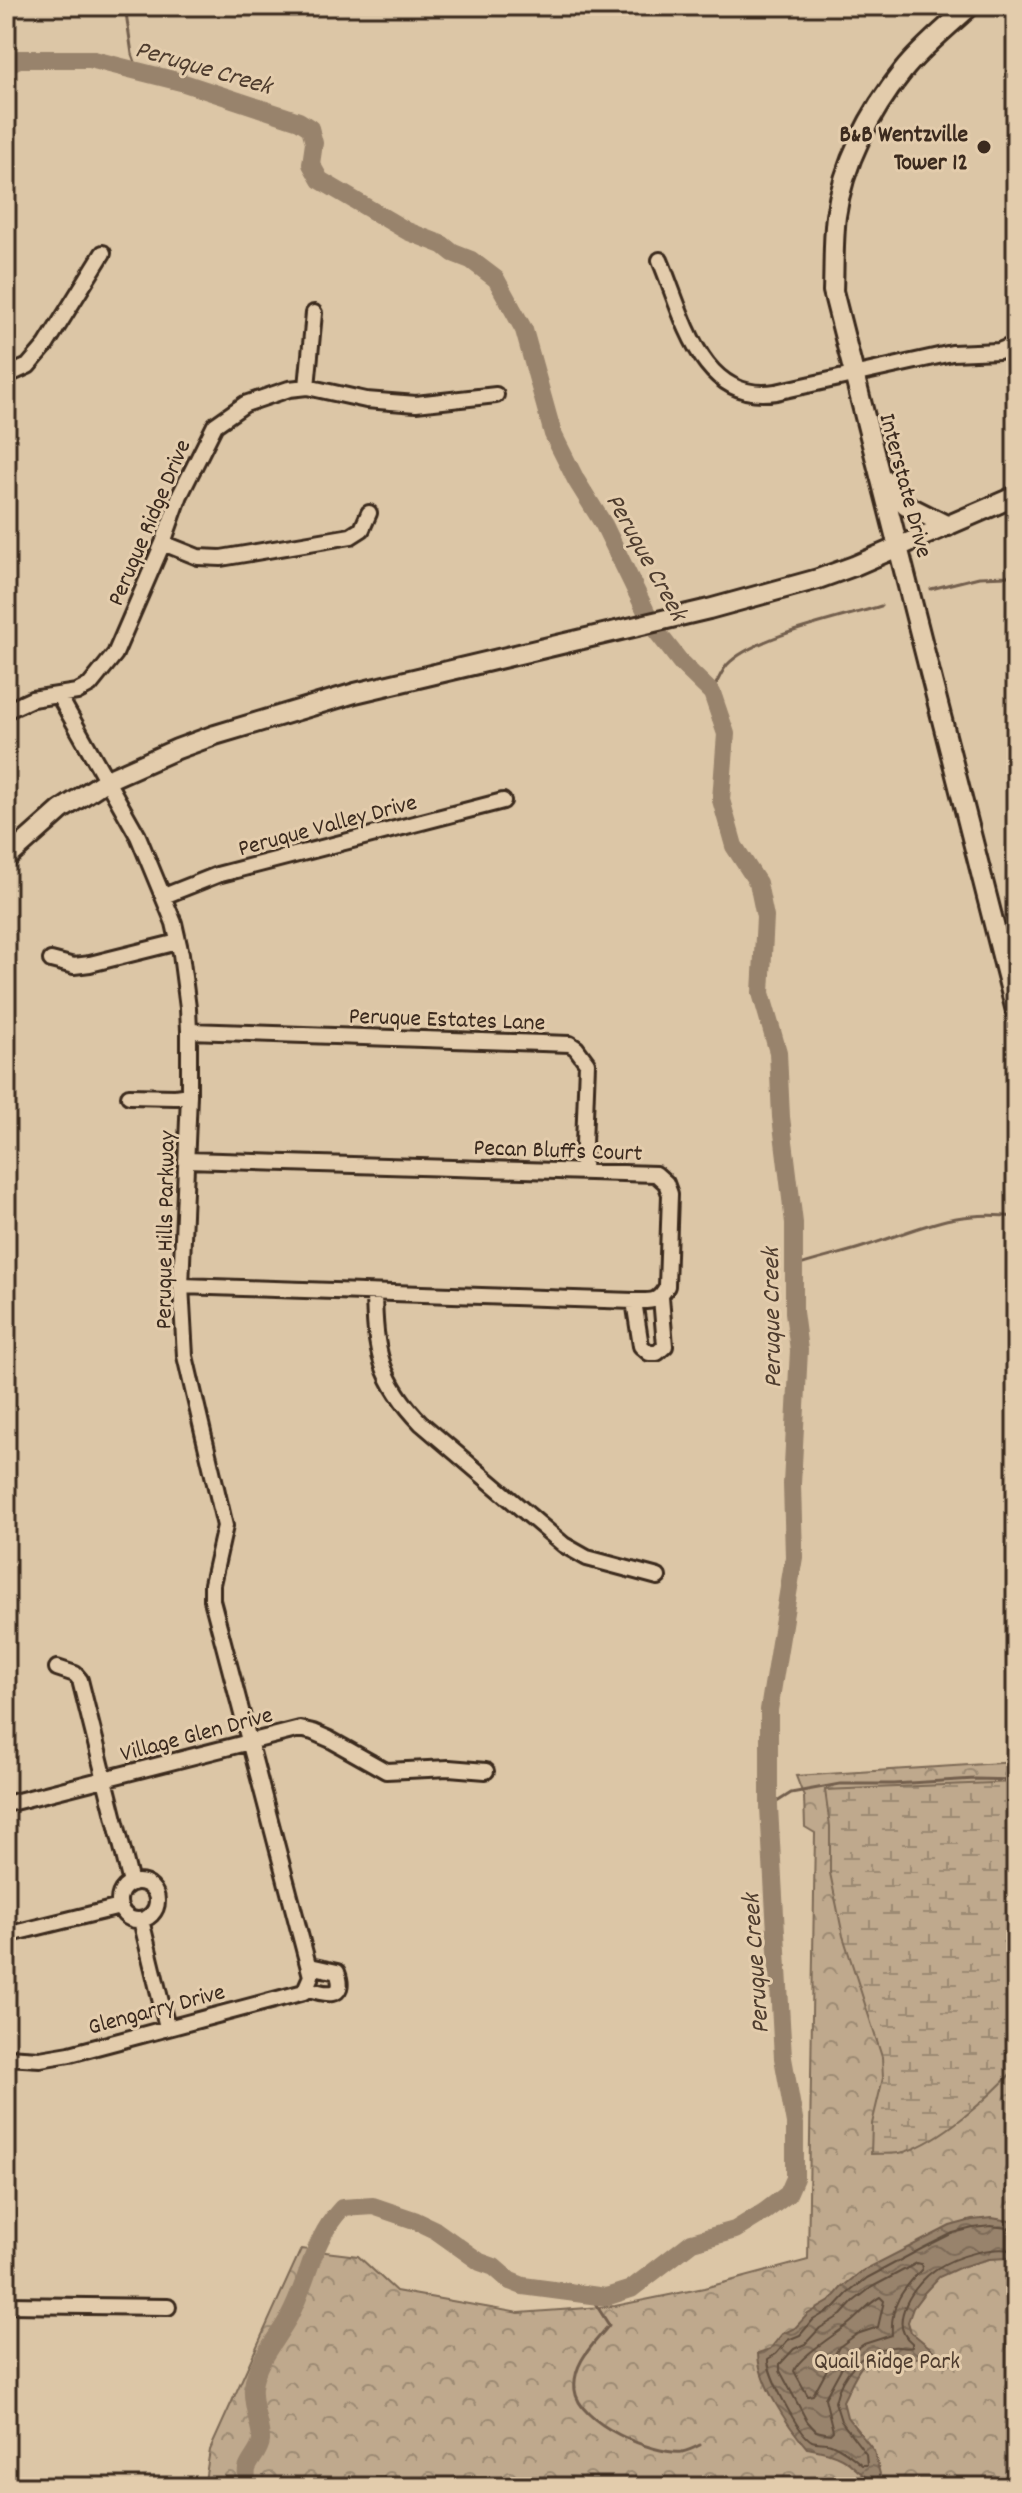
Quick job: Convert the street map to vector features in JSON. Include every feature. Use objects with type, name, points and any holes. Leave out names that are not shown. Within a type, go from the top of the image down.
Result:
[{"type":"main road","name":"Interstate Drive","points":[[970,6],[904,70],[877,109],[857,146],[840,194],[836,218],[833,291],[1016,1011]]},
{"type":"main road","points":[[878,471],[906,505],[948,526]]},
{"type":"main road","points":[[6,859],[61,810],[107,780],[177,749],[355,693],[709,609],[827,577],[1016,496]]},
{"type":"street","points":[[6,376],[28,366],[46,345],[103,253]]},
{"type":"street","points":[[660,260],[705,365],[728,385],[742,391],[763,394],[952,353],[999,351],[1016,344]]},
{"type":"street","points":[[307,387],[314,313]]},
{"type":"street","name":"Peruque Ridge Drive","points":[[6,711],[32,699],[77,692],[90,685],[115,654],[163,543],[180,495],[215,425],[245,404],[270,394],[307,387],[366,400],[416,404],[496,395]]},
{"type":"street","points":[[163,543],[198,557],[221,558],[351,536],[362,529],[369,513]]},
{"type":"street","name":"Peruque Hills Parkway","points":[[59,696],[138,836],[164,896],[178,942],[189,1031],[181,1286],[185,1356],[225,1526],[212,1584],[212,1600],[309,1979]]},
{"type":"street","name":"Peruque Valley Drive","points":[[164,896],[217,875],[503,801]]},
{"type":"street","points":[[51,960],[74,966],[90,964],[178,942]]},
{"type":"street","name":"Peruque Estates Lane","points":[[189,1031],[570,1044],[587,1063],[583,1171]]},
{"type":"street","points":[[129,1096],[189,1095]]},
{"type":"street","name":"Pecan Bluffs Court","points":[[186,1160],[656,1174],[666,1183],[670,1194],[667,1286],[661,1297]]},
{"type":"street","points":[[181,1286],[634,1301],[652,1301],[661,1297],[666,1337],[665,1346],[657,1353],[649,1353],[641,1346],[634,1301]]},
{"type":"street","points":[[374,1293],[375,1332],[385,1374],[401,1402],[422,1424],[564,1545],[587,1558],[658,1577]]},
{"type":"street","points":[[57,1668],[75,1674],[80,1680],[131,1883]]},
{"type":"street","name":"Village Glen Drive","points":[[6,1804],[300,1729],[329,1739],[386,1771],[449,1768],[486,1771]]},
{"type":"street","points":[[131,1883],[145,1883],[154,1891],[158,1903],[153,1914],[141,1920],[132,1920],[124,1915],[120,1907],[119,1897],[131,1883]]},
{"type":"street","points":[[6,1935],[120,1907]]},
{"type":"street","points":[[141,1920],[167,2027]]},
{"type":"street","name":"Glengarry Drive","points":[[6,2057],[40,2059],[70,2054],[304,1992],[309,1979]]},
{"type":"street","points":[[6,2305],[168,2307]]},
{"type":"green space","name":"Quail Ridge Park","points":[[1016,1762],[1016,2487],[204,2487],[210,2450],[301,2249],[358,2256],[396,2291],[519,2313],[615,2306],[704,2288],[808,2260],[815,1833],[805,1827],[804,1797],[796,1776]]},
{"type":"green space","points":[[1016,1782],[1016,2068],[979,2104],[933,2138],[904,2152],[871,2154],[872,2124],[883,2078],[882,2057],[843,1936],[830,1873],[830,1826],[825,1790]]},
{"type":"water","points":[[992,2218],[1016,2222],[1016,2260],[989,2259],[939,2277],[913,2308],[908,2322],[911,2332],[934,2351],[938,2362],[899,2355],[870,2360],[859,2370],[843,2401],[847,2417],[874,2451],[880,2474],[875,2482],[839,2457],[807,2448],[768,2390],[758,2353],[770,2349],[782,2334],[795,2328],[808,2314],[830,2301],[862,2271],[950,2226]]},
{"type":"waterway","points":[[125,6],[132,54],[138,70]]},
{"type":"waterway","name":"Peruque Creek","points":[[6,65],[19,59],[90,59],[181,82],[299,121],[310,128],[314,143],[311,164],[320,180],[407,231],[471,260],[496,279],[524,330],[553,434],[576,480],[604,525],[654,628],[682,664],[712,693],[726,734],[721,800],[734,846],[758,883],[765,917],[761,993],[778,1052],[781,1117],[794,1223],[794,1312],[799,1350],[792,1484],[794,1557],[769,1710],[769,1807],[783,2058],[795,2124],[795,2178],[788,2194],[764,2212],[735,2230],[692,2242],[631,2289],[606,2297],[523,2286],[510,2281],[494,2267],[480,2262],[435,2230],[414,2220],[373,2206],[342,2208],[324,2233],[296,2302],[255,2377],[253,2394],[261,2441],[247,2469],[247,2487]]},
{"type":"waterway","points":[[931,589],[979,577],[1008,576],[1016,569]]},
{"type":"waterway","points":[[712,693],[727,665],[757,645],[881,606]]},
{"type":"waterway","points":[[794,1267],[939,1222],[975,1216],[1016,1217]]},
{"type":"waterway","points":[[769,1807],[791,1793],[840,1784],[1016,1780]]},
{"type":"waterway","points":[[591,2297],[609,2325],[580,2363],[575,2380],[579,2402],[603,2425],[636,2442],[669,2452],[684,2452],[700,2445]]},
{"type":"place","name":"B&B Wentzville Tower 12","points":[[984,147]]}]
